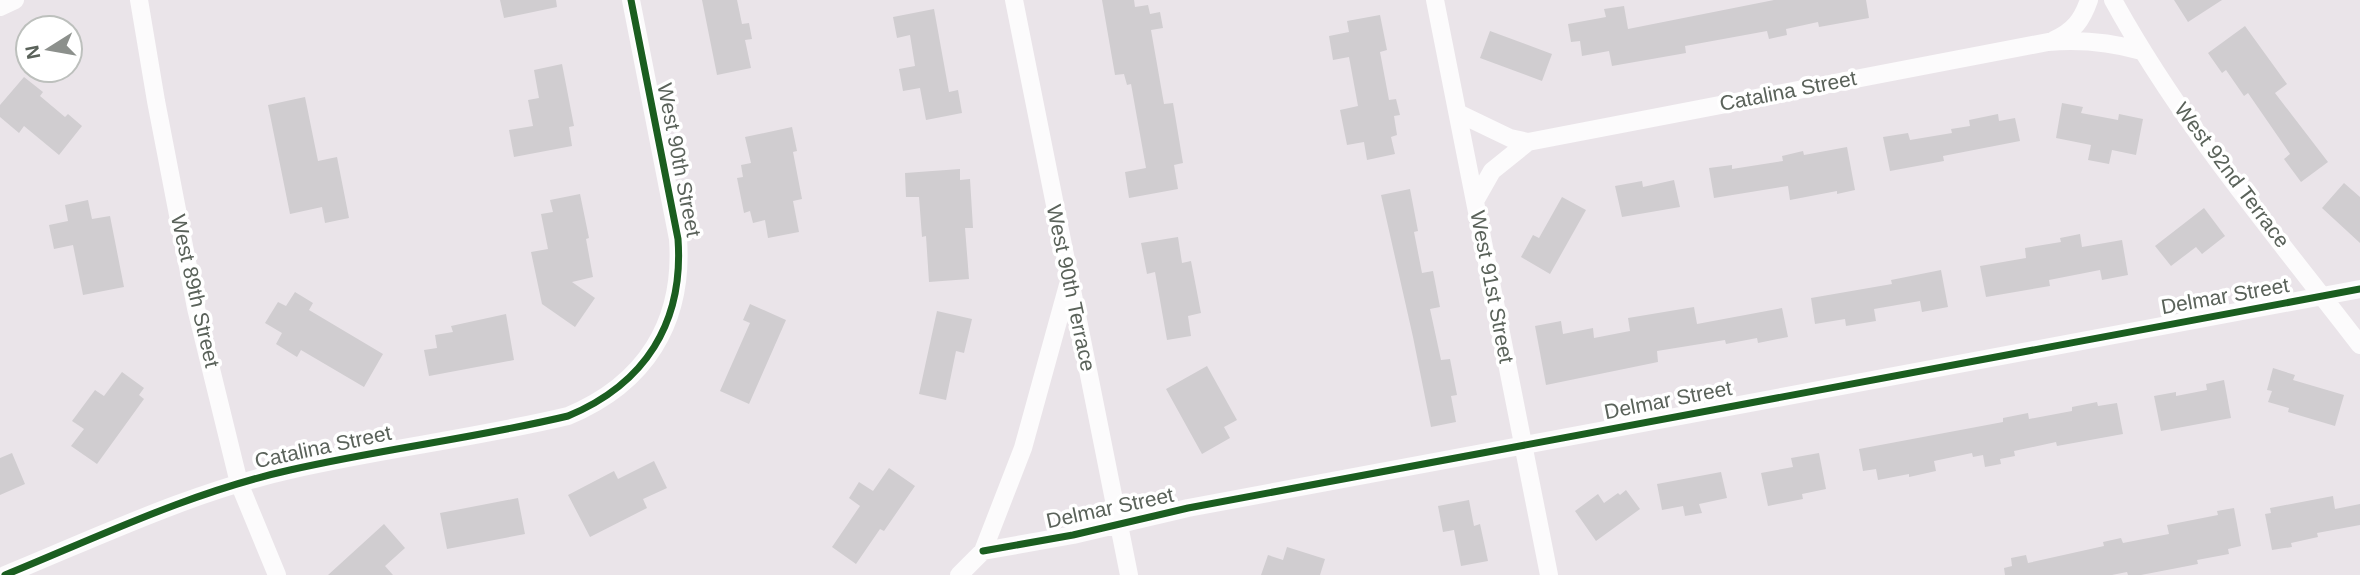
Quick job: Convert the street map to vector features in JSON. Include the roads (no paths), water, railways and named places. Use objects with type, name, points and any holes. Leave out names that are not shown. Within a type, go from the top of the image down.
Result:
[{"type":"street","points":[[0,7],[15,0]]},
{"type":"street","name":"West 89th Street","points":[[139,0],[196,308],[239,483],[276,575]]},
{"type":"street","name":"West 90th Street","points":[[631,0],[678,239],[680,263],[676,294],[667,325],[645,362]]},
{"type":"street","name":"West 90th Terrace","points":[[1014,0],[1129,575]]},
{"type":"street","name":"West 91st Street","points":[[1435,0],[1549,575]]},
{"type":"street","name":"Catalina Street","points":[[2048,42],[2073,30],[2089,0]]},
{"type":"street","name":"West 92nd Terrace","points":[[2113,0],[2142,51],[2224,168],[2360,345]]},
{"type":"street","name":"Catalina Street","points":[[1458,113],[1510,138],[1528,142],[2048,42],[2094,40],[2142,51]]},
{"type":"street","name":"Catalina Street","points":[[1475,201],[1492,172],[1528,142]]},
{"type":"street","points":[[959,575],[983,551],[1023,448],[1069,282]]},
{"type":"street","name":"Delmar Street","points":[[983,551],[1188,508],[2360,289]]},
{"type":"street","name":"Catalina Street","points":[[5,575],[180,503],[239,483],[290,470],[568,416],[593,406],[621,387],[645,362]]}]
